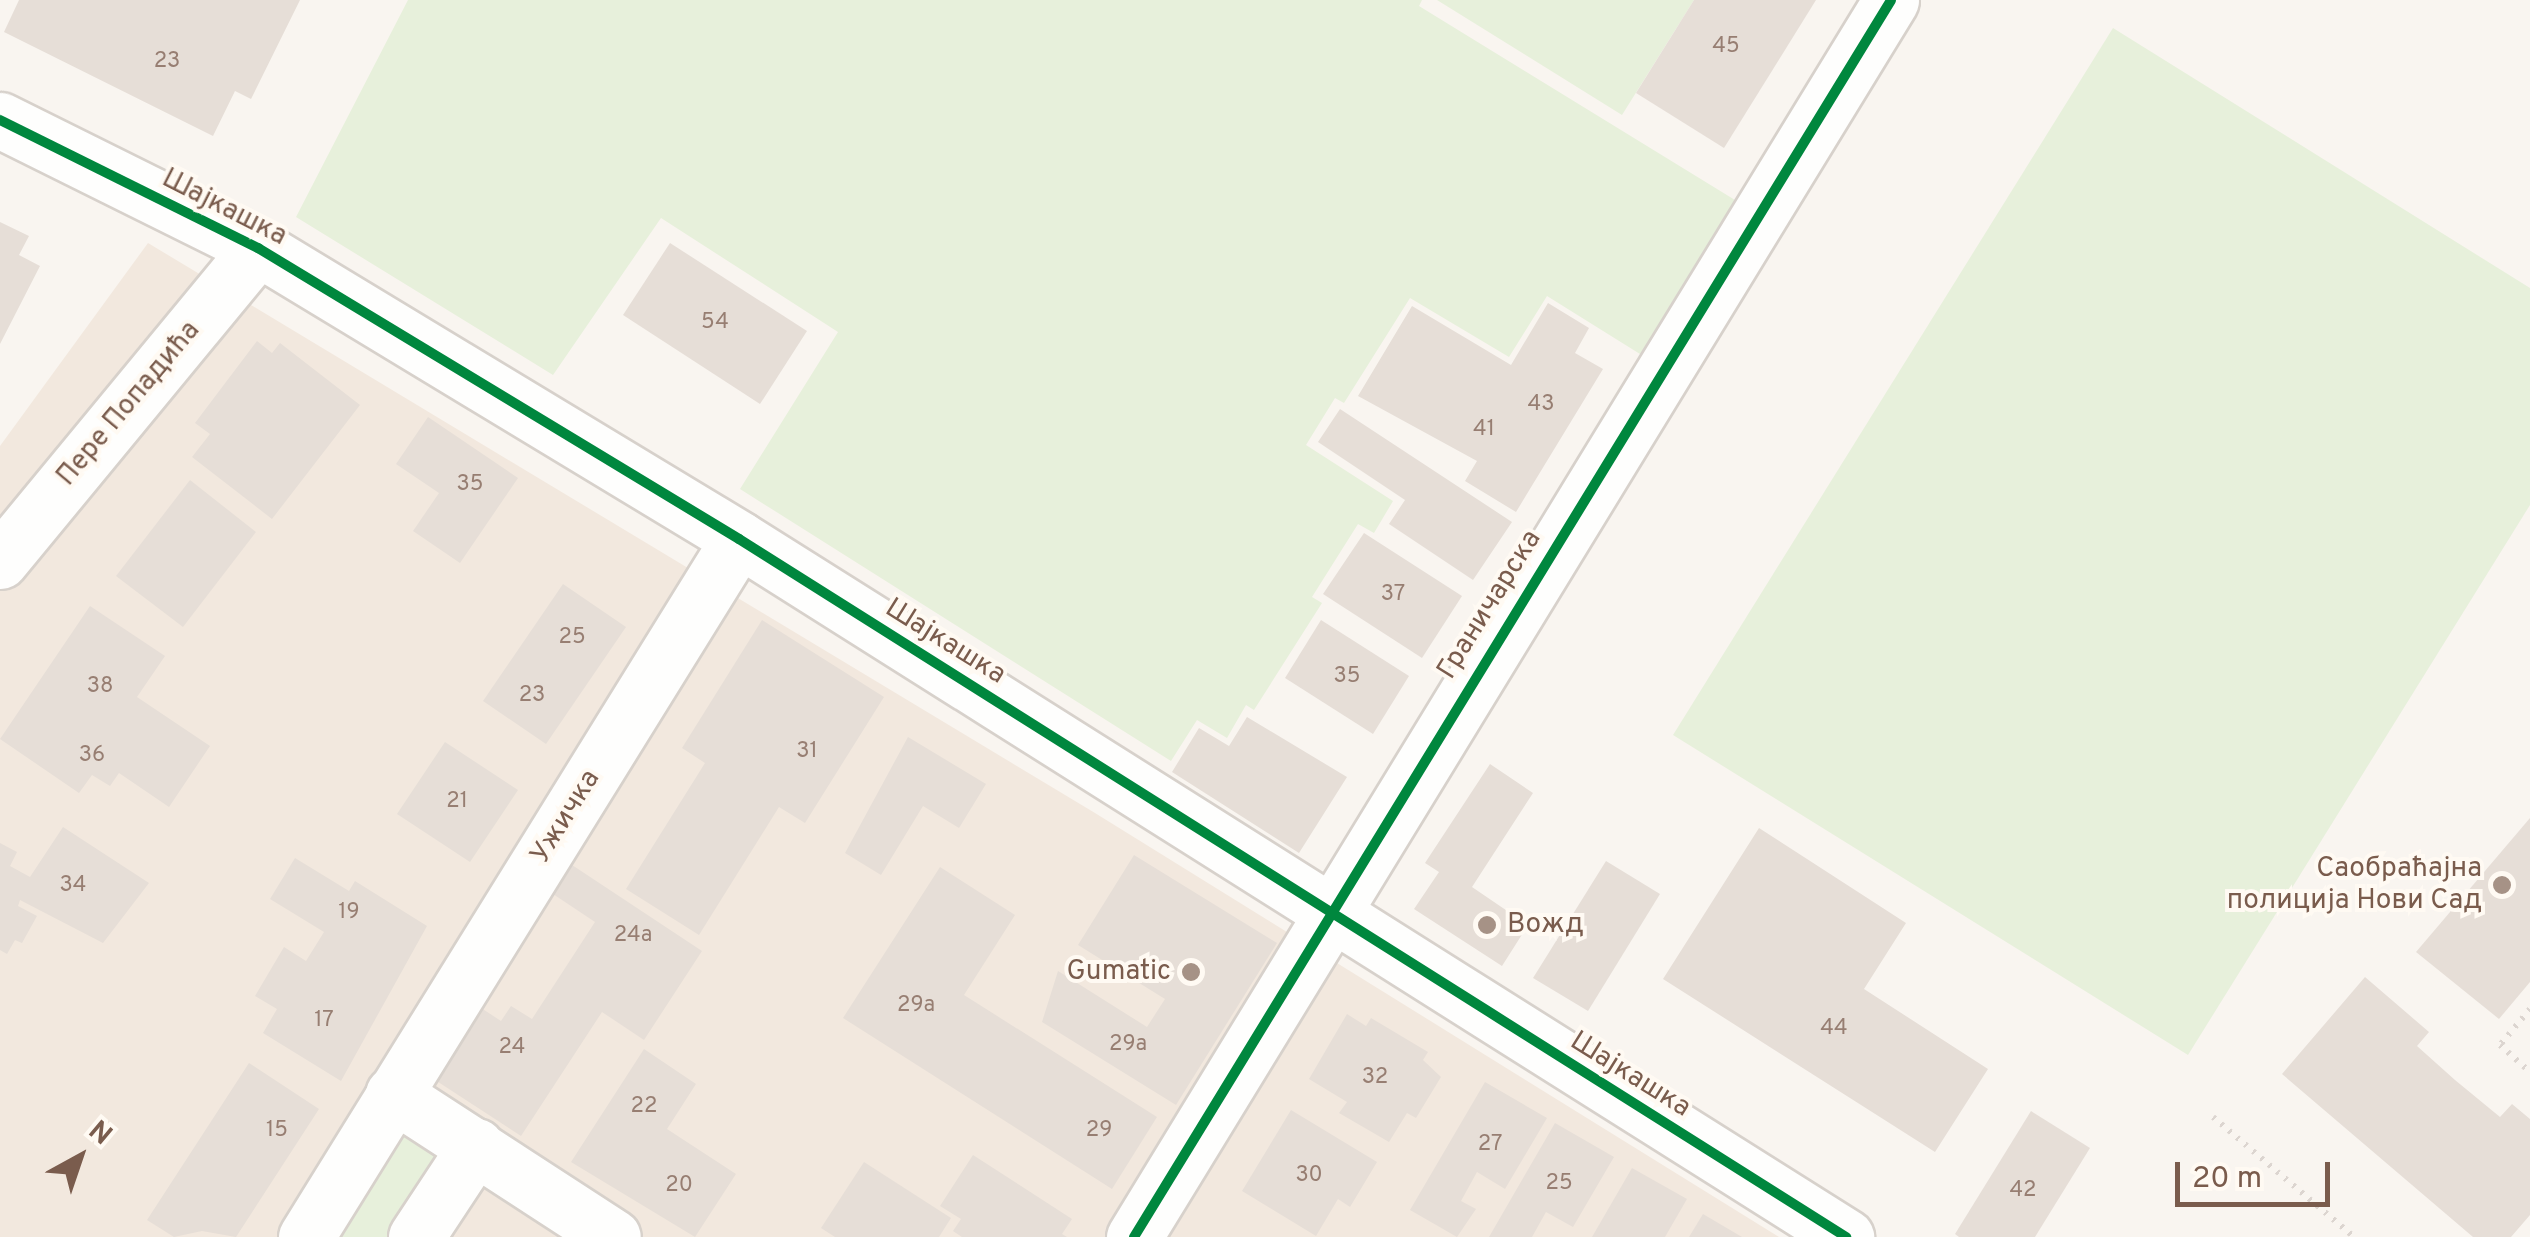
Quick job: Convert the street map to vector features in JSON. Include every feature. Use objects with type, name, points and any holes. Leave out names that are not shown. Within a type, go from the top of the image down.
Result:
[{"type":"street","name":"Граничарска","points":[[1134,1237],[1328,910],[1890,0]]},
{"type":"street","name":"Шајкашка","points":[[0,120],[258,248],[739,539],[1846,1237]]},
{"type":"street","name":"Пере Попадића","points":[[0,560],[258,248]]},
{"type":"street","name":"Ужичка","points":[[306,1237],[739,539]]},
{"type":"street","points":[[394,1094],[612,1237]]},
{"type":"street","points":[[416,1237],[476,1146]]},
{"type":"path","points":[[2530,1010],[2500,1045],[2530,1072]]},
{"type":"path","points":[[2213,1117],[2354,1237]]},
{"type":"shaded area","points":[[148,243],[1095,813],[1779,1237],[0,1237],[0,446]]},
{"type":"green space","points":[[408,0],[1422,0],[1419,6],[1748,208],[1656,364],[1547,296],[1509,357],[1410,298],[1344,403],[1335,398],[1306,445],[1393,501],[1374,533],[1358,524],[1312,597],[1322,603],[1254,710],[1246,705],[1227,738],[1197,720],[1171,761],[740,489],[838,332],[661,218],[553,375],[296,217]]},
{"type":"green space","points":[[1437,0],[1694,0],[1622,115]]},
{"type":"green space","points":[[2113,28],[2530,288],[2530,505],[2188,1055],[1673,735]]},
{"type":"green space","points":[[399,1118],[456,1154],[401,1237],[325,1237]]},
{"type":"building","points":[[19,0],[300,0],[251,99],[235,91],[213,136],[4,32]]},
{"type":"building","points":[[1694,0],[1816,0],[1724,148],[1636,93]]},
{"type":"building","points":[[0,222],[29,236],[19,255],[40,266],[0,344]]},
{"type":"building","points":[[670,243],[807,331],[760,404],[623,315]]},
{"type":"building","points":[[1548,303],[1589,328],[1575,353],[1603,369],[1516,512],[1465,481],[1477,461],[1358,396],[1412,306],[1511,365]]},
{"type":"building","points":[[257,341],[272,353],[280,343],[360,405],[272,519],[192,457],[210,434],[195,423]]},
{"type":"building","points":[[1340,409],[1512,522],[1473,580],[1389,524],[1405,500],[1318,442]]},
{"type":"building","points":[[428,417],[518,478],[460,563],[413,531],[439,493],[396,464]]},
{"type":"building","points":[[190,480],[256,532],[183,627],[116,576]]},
{"type":"building","points":[[1364,533],[1462,596],[1422,658],[1323,594]]},
{"type":"building","points":[[563,584],[626,627],[546,744],[483,701]]},
{"type":"building","points":[[90,606],[165,656],[137,697],[210,746],[169,807],[119,773],[110,786],[92,775],[79,793],[0,739]]},
{"type":"building","points":[[762,620],[884,697],[805,823],[779,807],[699,935],[626,889],[705,763],[682,748]]},
{"type":"building","points":[[1321,620],[1409,676],[1373,734],[1285,678]]},
{"type":"building","points":[[1247,717],[1347,777],[1299,853],[1172,772],[1199,728],[1229,746]]},
{"type":"building","points":[[908,737],[986,784],[959,828],[923,806],[881,875],[845,853]]},
{"type":"building","points":[[445,742],[518,790],[470,862],[397,814]]},
{"type":"building","points":[[1490,764],[1533,793],[1472,887],[1528,925],[1502,966],[1414,909],[1439,872],[1425,863]]},
{"type":"building","name":"Саобраћајна полиција Нови Сад","points":[[2530,818],[2530,982],[2499,1019],[2416,952]]},
{"type":"building","points":[[63,827],[149,883],[103,943],[20,900],[18,906],[37,916],[22,943],[15,940],[7,954],[0,950],[0,843],[17,852],[10,866],[30,877]]},
{"type":"building","points":[[1759,828],[1906,923],[1864,989],[1988,1069],[1935,1152],[1663,979]]},
{"type":"building","name":"Gumatic","points":[[1134,855],[1277,943],[1176,1105],[1042,1022],[1058,971],[1147,1027],[1165,999],[1078,945]]},
{"type":"building","points":[[295,858],[349,891],[355,881],[427,926],[341,1081],[263,1033],[277,1009],[255,996],[284,947],[306,961],[324,932],[270,899]]},
{"type":"building","points":[[566,861],[702,951],[644,1040],[602,1012],[521,1136],[429,1076],[475,1004],[501,1021],[511,1006],[532,1019],[595,922],[547,890]]},
{"type":"building","points":[[1606,861],[1660,894],[1588,1011],[1533,978]]},
{"type":"building","points":[[940,867],[1015,915],[964,995],[1157,1117],[1112,1189],[843,1018]]},
{"type":"building","points":[[2365,977],[2429,1032],[2417,1046],[2455,1080],[2500,1117],[2512,1104],[2530,1119],[2530,1215],[2511,1237],[2473,1237],[2282,1074]]},
{"type":"building","points":[[1347,1014],[1366,1026],[1371,1018],[1428,1052],[1423,1060],[1441,1077],[1416,1118],[1407,1113],[1389,1142],[1339,1113],[1347,1102],[1309,1079]]},
{"type":"building","points":[[644,1049],[696,1084],[667,1129],[736,1174],[695,1237],[571,1162]]},
{"type":"building","points":[[249,1063],[319,1109],[236,1237],[202,1231],[174,1237],[147,1220]]},
{"type":"building","points":[[1485,1082],[1547,1118],[1505,1189],[1477,1172],[1461,1201],[1476,1209],[1457,1237],[1410,1210]]},
{"type":"building","points":[[1291,1110],[1377,1162],[1350,1207],[1338,1199],[1316,1236],[1242,1191]]},
{"type":"building","points":[[2031,1111],[2090,1148],[2035,1237],[1959,1237],[1955,1234]]},
{"type":"building","points":[[1555,1123],[1614,1157],[1573,1227],[1546,1212],[1532,1237],[1489,1237]]},
{"type":"building","points":[[973,1155],[1072,1219],[1062,1234],[1067,1237],[962,1237],[953,1231],[961,1219],[940,1206]]},
{"type":"building","points":[[864,1162],[951,1218],[939,1237],[835,1237],[821,1228]]},
{"type":"building","points":[[1632,1168],[1687,1199],[1665,1237],[1592,1237]]},
{"type":"building","points":[[1703,1214],[1742,1237],[1689,1237]]},
{"type":"cycle path","points":[[1134,1237],[1891,0]]},
{"type":"cycle path","points":[[0,120],[258,248],[739,539],[1846,1237]]},
{"type":"place","name":"Саобраћајна полиција Нови Сад","points":[[2502,885]]},
{"type":"place","name":"Вожд","points":[[1487,925]]},
{"type":"place","name":"Gumatic","points":[[1191,972]]}]
